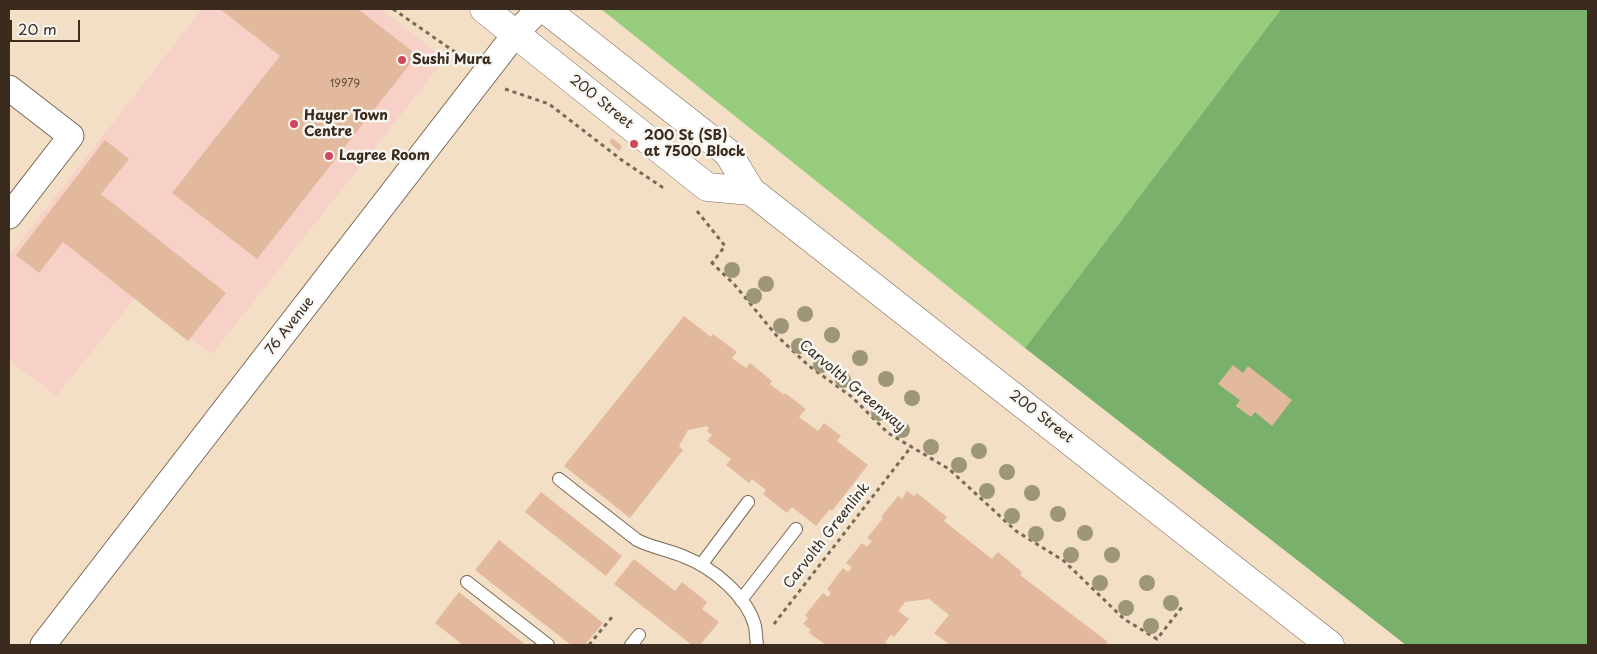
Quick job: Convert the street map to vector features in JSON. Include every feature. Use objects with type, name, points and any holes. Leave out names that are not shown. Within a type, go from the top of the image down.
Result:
[{"type":"main road","name":"200 Street","points":[[484,9],[707,187],[751,191]]},
{"type":"main road","name":"200 Street","points":[[545,9],[728,152],[751,191],[1330,645]]},
{"type":"street","name":"76 Avenue","points":[[43,645],[516,33],[539,9]]},
{"type":"street","points":[[9,88],[71,136],[9,216]]},
{"type":"lane","points":[[559,479],[637,540],[701,564],[747,607],[755,626],[757,645]]},
{"type":"lane","points":[[701,564],[748,502]]},
{"type":"lane","points":[[740,600],[796,529]]},
{"type":"lane","points":[[467,582],[548,645]]},
{"type":"path","points":[[393,9],[465,59]]},
{"type":"path","points":[[505,89],[549,104],[623,161],[668,190]]},
{"type":"path","name":"Carvolth Greenway","points":[[695,210],[725,246],[711,263],[734,284],[788,348],[821,376],[852,397],[888,433],[949,469],[1016,531],[1064,561],[1124,619],[1157,639],[1182,607]]},
{"type":"path","name":"Carvolth Greenlink","points":[[773,629],[774,622],[911,447]]},
{"type":"path","points":[[588,645],[612,617]]},
{"type":"shaded area","name":"Hayer Town Centre","points":[[202,9],[381,9],[445,59],[212,354],[137,296],[56,396],[9,360],[9,256]]},
{"type":"green space","points":[[601,9],[1281,9],[1025,348]]},
{"type":"green space","points":[[1281,9],[1588,9],[1588,645],[1406,645],[1025,348]]},
{"type":"building","name":"Hayer Town Centre","points":[[220,9],[358,9],[417,55],[257,259],[172,193],[280,56]]},
{"type":"building","points":[[612,138],[622,146],[619,151],[609,142]]},
{"type":"building","points":[[105,140],[129,159],[101,194],[226,293],[188,341],[63,242],[39,273],[16,255]]},
{"type":"building","points":[[684,316],[711,337],[713,334],[737,352],[732,358],[746,368],[750,363],[772,381],[770,384],[806,409],[799,417],[818,431],[824,423],[841,436],[837,441],[868,465],[832,511],[830,509],[816,526],[792,507],[787,513],[763,494],[766,490],[752,479],[749,483],[726,465],[731,459],[707,441],[712,435],[707,431],[709,428],[707,426],[688,430],[679,446],[683,450],[630,518],[564,466]]},
{"type":"building","points":[[1233,365],[1243,373],[1248,366],[1292,400],[1272,426],[1255,412],[1251,417],[1236,406],[1240,400],[1218,384]]},
{"type":"building","points":[[907,491],[914,496],[917,493],[947,517],[944,521],[992,559],[998,552],[1022,572],[1020,575],[1108,642],[1106,645],[950,645],[934,633],[949,615],[929,599],[905,602],[898,611],[909,619],[894,637],[891,635],[885,642],[889,645],[826,645],[809,633],[811,630],[803,624],[808,618],[805,615],[823,593],[828,597],[831,593],[827,589],[843,568],[848,572],[852,567],[846,563],[862,543],[867,547],[872,541],[867,538],[883,518],[881,517],[898,496],[902,499]]},
{"type":"building","points":[[541,492],[622,556],[606,576],[525,512]]},
{"type":"building","points":[[499,540],[603,623],[585,645],[571,645],[475,570]]},
{"type":"building","points":[[634,559],[675,591],[682,582],[707,602],[702,609],[719,622],[700,645],[692,645],[614,584]]},
{"type":"building","points":[[459,592],[526,645],[463,645],[435,623]]},
{"type":"place","name":"Sushi Mura","points":[[402,60]]},
{"type":"place","name":"Hayer Town Centre","points":[[294,124]]},
{"type":"place","name":"200 St (SB) at 7500 Block","points":[[634,144]]},
{"type":"place","name":"Lagree Room","points":[[329,156]]}]
